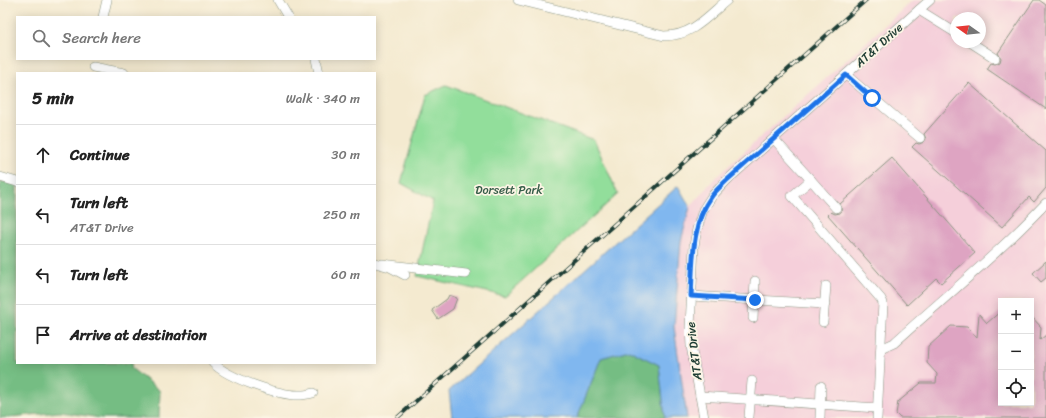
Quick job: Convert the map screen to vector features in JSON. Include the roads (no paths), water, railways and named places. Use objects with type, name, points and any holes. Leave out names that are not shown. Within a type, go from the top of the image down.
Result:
[{"type":"street","points":[[103,16],[107,0]]},
{"type":"street","points":[[278,0],[287,16]]},
{"type":"street","points":[[518,0],[659,35],[671,36],[691,30],[727,0]]},
{"type":"street","name":"AT&T Drive","points":[[704,418],[691,346],[690,326],[694,246],[697,229],[703,210],[712,196],[726,181],[930,0]]},
{"type":"street","points":[[920,10],[950,29]]},
{"type":"street","points":[[979,48],[995,58]]},
{"type":"street","points":[[316,60],[319,72]]},
{"type":"street","points":[[93,66],[120,72]]},
{"type":"street","points":[[846,75],[920,138]]},
{"type":"street","points":[[774,139],[836,208]]},
{"type":"street","points":[[0,177],[16,182]]},
{"type":"street","points":[[811,180],[792,196],[882,299],[877,418]]},
{"type":"street","points":[[881,350],[894,343],[967,279],[1000,249],[1046,203]]},
{"type":"street","points":[[378,264],[466,274]]},
{"type":"street","points":[[378,264],[399,272],[404,276]]},
{"type":"street","points":[[753,318],[755,281]]},
{"type":"street","points":[[823,322],[826,286]]},
{"type":"street","points":[[691,296],[825,304]]},
{"type":"street","points":[[214,364],[222,371],[233,377],[269,389],[290,395],[301,396],[313,393]]},
{"type":"street","points":[[749,417],[752,381]]},
{"type":"street","points":[[820,418],[821,386]]},
{"type":"street","points":[[700,396],[877,408]]},
{"type":"water","points":[[678,186],[690,207],[681,241],[674,327],[687,418],[665,418],[659,365],[629,350],[601,358],[577,418],[452,418],[449,391]]},
{"type":"railway","points":[[397,418],[866,0]]},
{"type":"park label","name":"Dorsett Park","points":[[509,190]]}]
